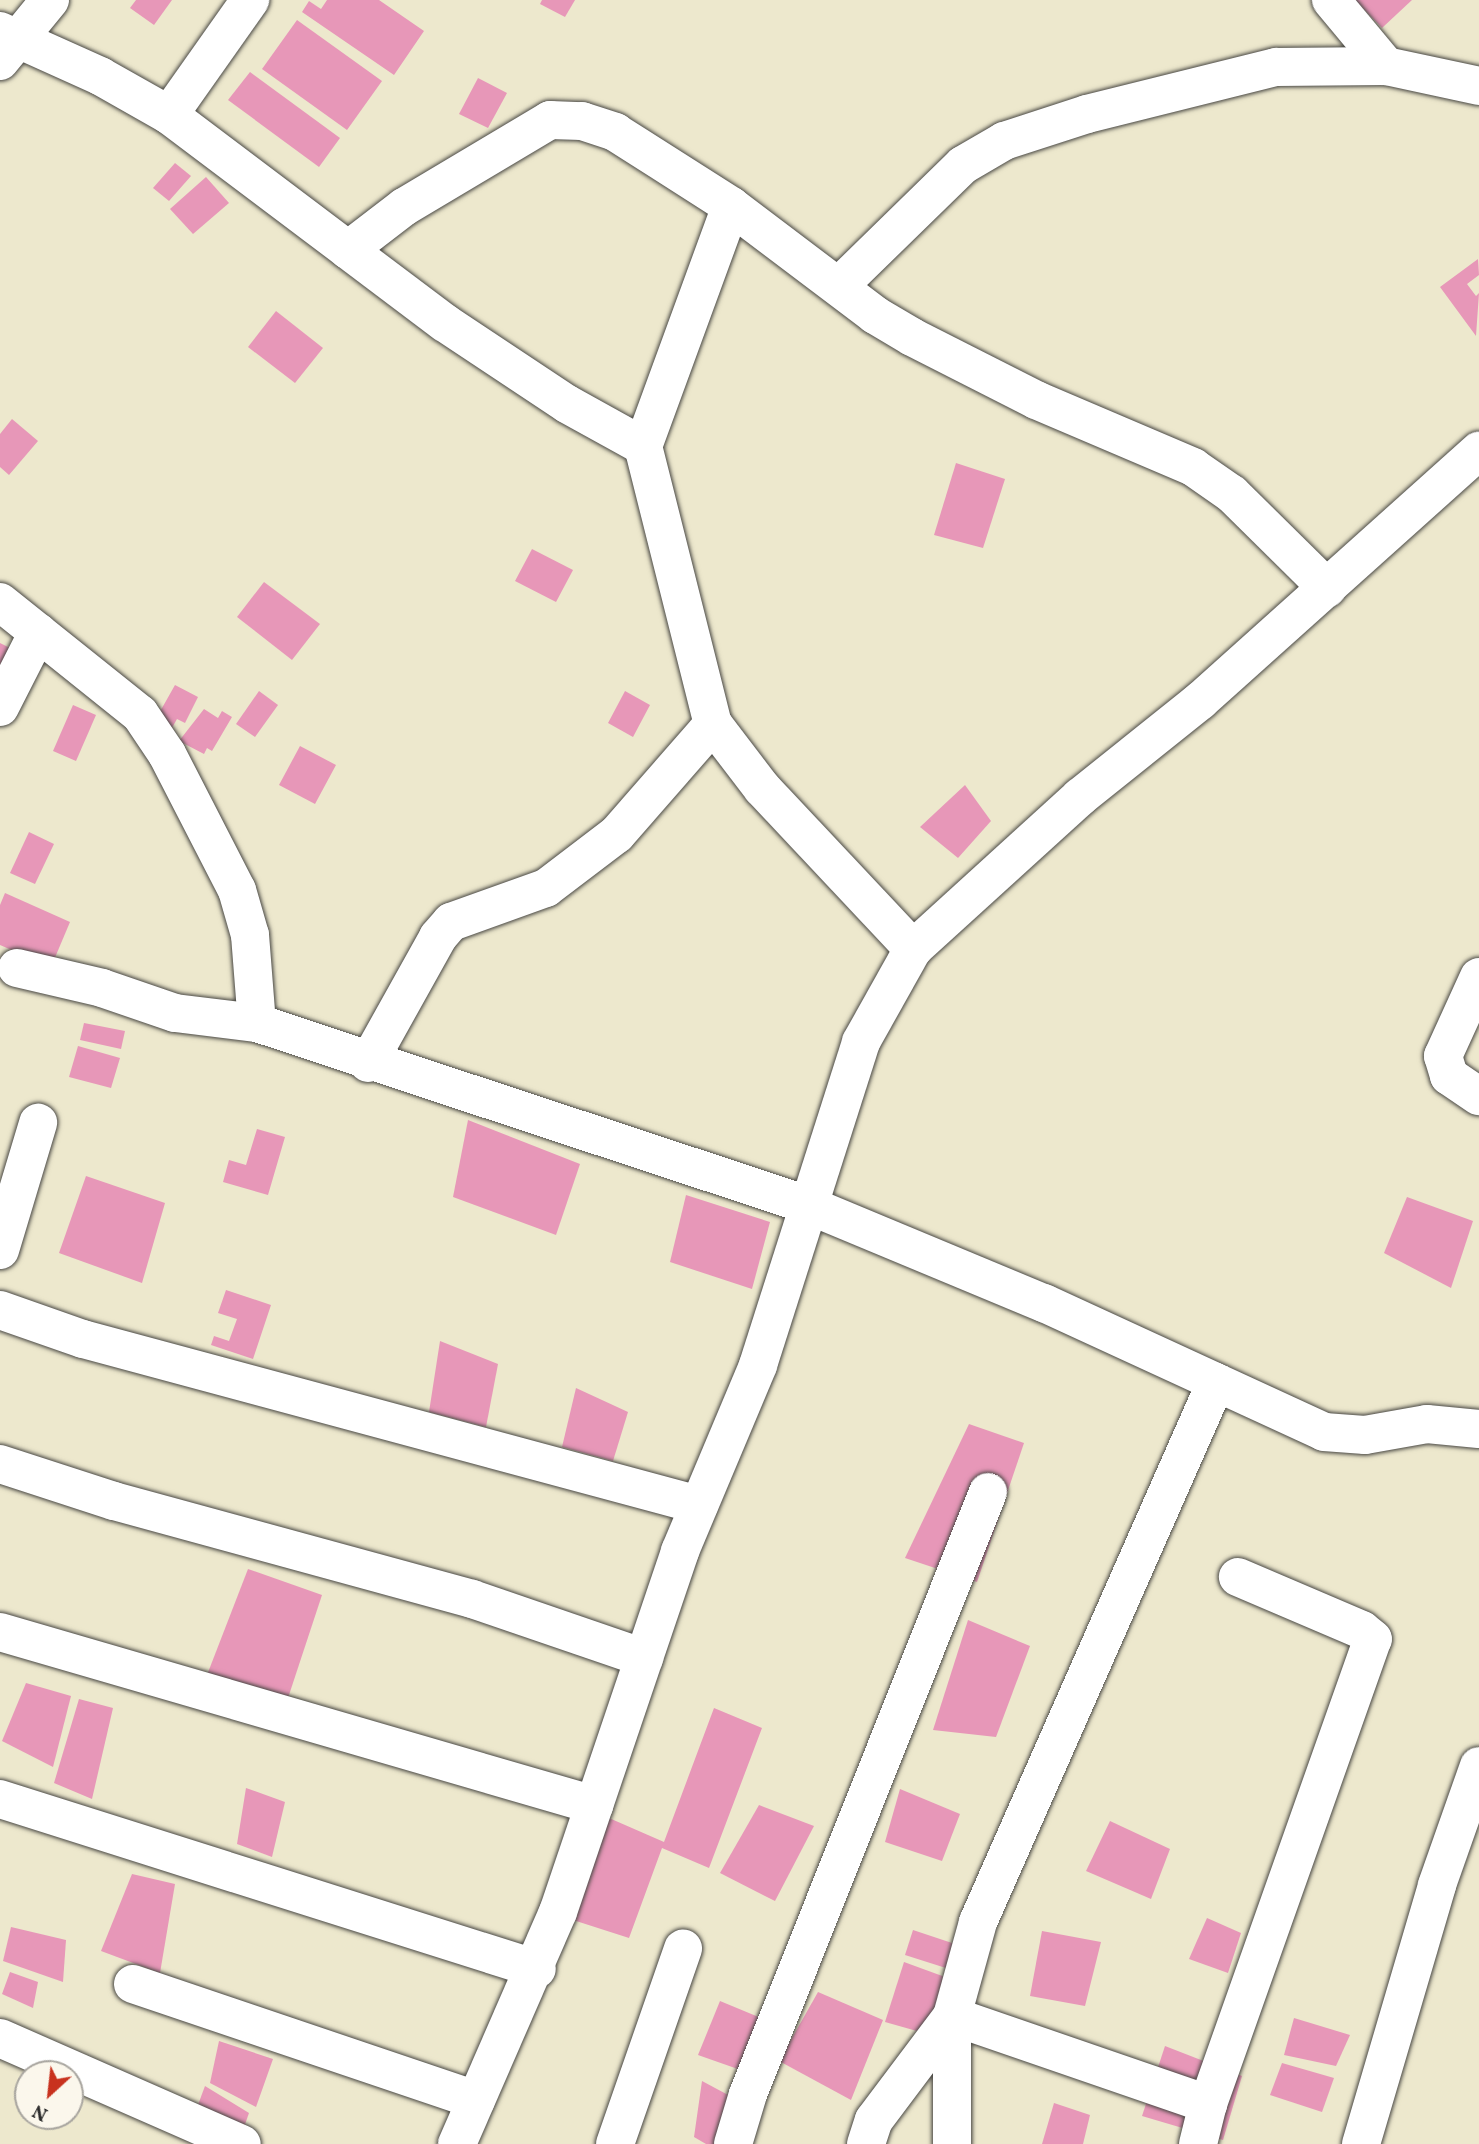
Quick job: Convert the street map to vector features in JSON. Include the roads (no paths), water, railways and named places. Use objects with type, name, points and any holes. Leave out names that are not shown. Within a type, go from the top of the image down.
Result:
[{"type":"street","points":[[50,0],[6,44],[169,115],[445,323],[567,404],[643,446]]},
{"type":"street","points":[[169,115],[250,0]]},
{"type":"street","points":[[1331,0],[1386,66]]},
{"type":"street","points":[[839,286],[963,165],[1004,141],[1087,114],[1276,67],[1386,66],[1479,86]]},
{"type":"street","points":[[348,250],[404,207],[550,120],[582,121],[615,132],[732,206],[876,314],[961,362],[1108,433],[1193,467],[1232,494],[1327,588]]},
{"type":"street","points":[[732,206],[643,446],[713,724],[762,788],[913,949]]},
{"type":"street","points":[[457,2144],[537,1969],[699,1505],[758,1365],[861,1042],[913,949],[1080,797],[1200,701],[1479,451]]},
{"type":"street","points":[[0,602],[140,714],[167,754],[237,890],[250,935],[257,1023]]},
{"type":"street","points":[[0,707],[38,632]]},
{"type":"street","points":[[368,1063],[438,937],[451,922],[468,912],[545,888],[617,834],[713,724]]},
{"type":"street","points":[[16,968],[102,988],[174,1013],[257,1023],[368,1063],[561,1120],[808,1205],[1044,1303],[1324,1432],[1365,1435],[1427,1424],[1479,1429]]},
{"type":"street","points":[[1479,977],[1443,1056],[1450,1076],[1479,1096]]},
{"type":"street","points":[[0,1250],[38,1123]]},
{"type":"street","points":[[0,1310],[83,1339],[699,1505]]},
{"type":"street","points":[[952,2144],[952,2016],[978,1922],[1216,1382]]},
{"type":"street","points":[[0,1464],[114,1501],[472,1599],[644,1658]]},
{"type":"street","points":[[733,2144],[748,2094],[988,1492]]},
{"type":"street","points":[[1198,2144],[1208,2104],[1373,1639],[1362,1630],[1238,1577]]},
{"type":"street","points":[[0,1632],[594,1805]]},
{"type":"street","points":[[1361,2144],[1437,1885],[1479,1766]]},
{"type":"street","points":[[0,1799],[537,1969]]},
{"type":"street","points":[[615,2144],[683,1950]]},
{"type":"street","points":[[133,1983],[477,2100]]},
{"type":"street","points":[[952,2016],[1208,2104]]},
{"type":"street","points":[[866,2144],[874,2120],[952,2016]]},
{"type":"street","points":[[0,2038],[242,2144]]}]
